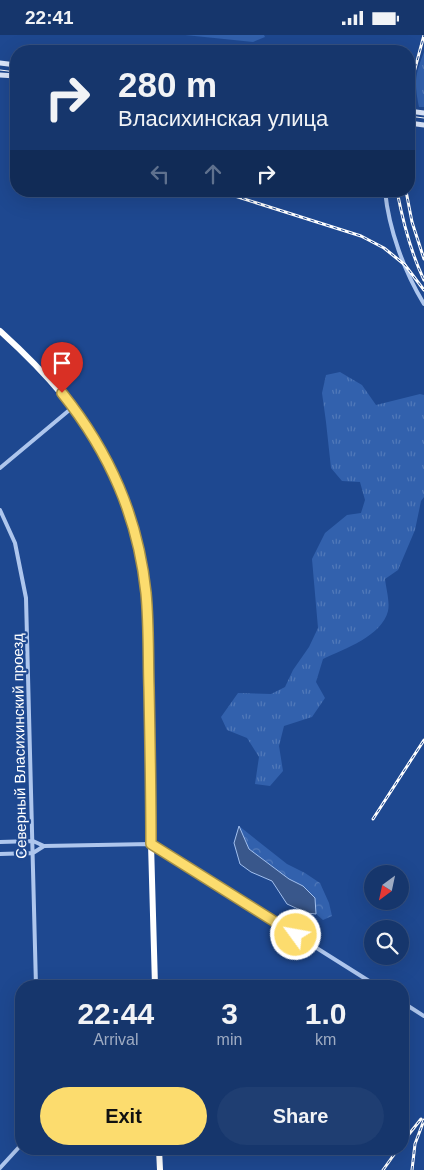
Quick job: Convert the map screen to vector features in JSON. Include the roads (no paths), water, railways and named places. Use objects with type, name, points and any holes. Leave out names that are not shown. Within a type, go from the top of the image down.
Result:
[{"type":"highway","points":[[0,331],[46,375],[73,407],[92,434],[119,486],[130,518],[142,565],[147,624],[156,980]]},
{"type":"highway","points":[[160,1155],[160,1170]]},
{"type":"street","points":[[386,197],[390,217],[405,265],[424,304]]},
{"type":"street","points":[[0,468],[73,407]]},
{"type":"street","name":"Северный Власихинский проезд","points":[[0,510],[15,543],[26,598],[36,980]]},
{"type":"street","points":[[0,842],[33,841],[44,846],[151,844],[367,980]]},
{"type":"street","points":[[0,854],[33,853],[44,846]]},
{"type":"street","points":[[409,1006],[424,1016]]},
{"type":"street","points":[[0,1168],[15,1152]]},
{"type":"tram line","points":[[0,70],[10,71]]},
{"type":"tram line","points":[[415,117],[424,118]]},
{"type":"railway","points":[[415,69],[424,35]]},
{"type":"railway","points":[[238,197],[361,236],[384,248],[405,265],[424,290]]},
{"type":"railway","points":[[398,197],[408,236],[424,280]]},
{"type":"railway","points":[[407,197],[412,222],[424,259]]},
{"type":"railway","points":[[373,819],[424,740]]},
{"type":"railway","points":[[409,1134],[421,1119]]},
{"type":"railway","points":[[412,1170],[415,1144],[424,1120]]},
{"type":"railway","points":[[383,1170],[394,1155]]}]
